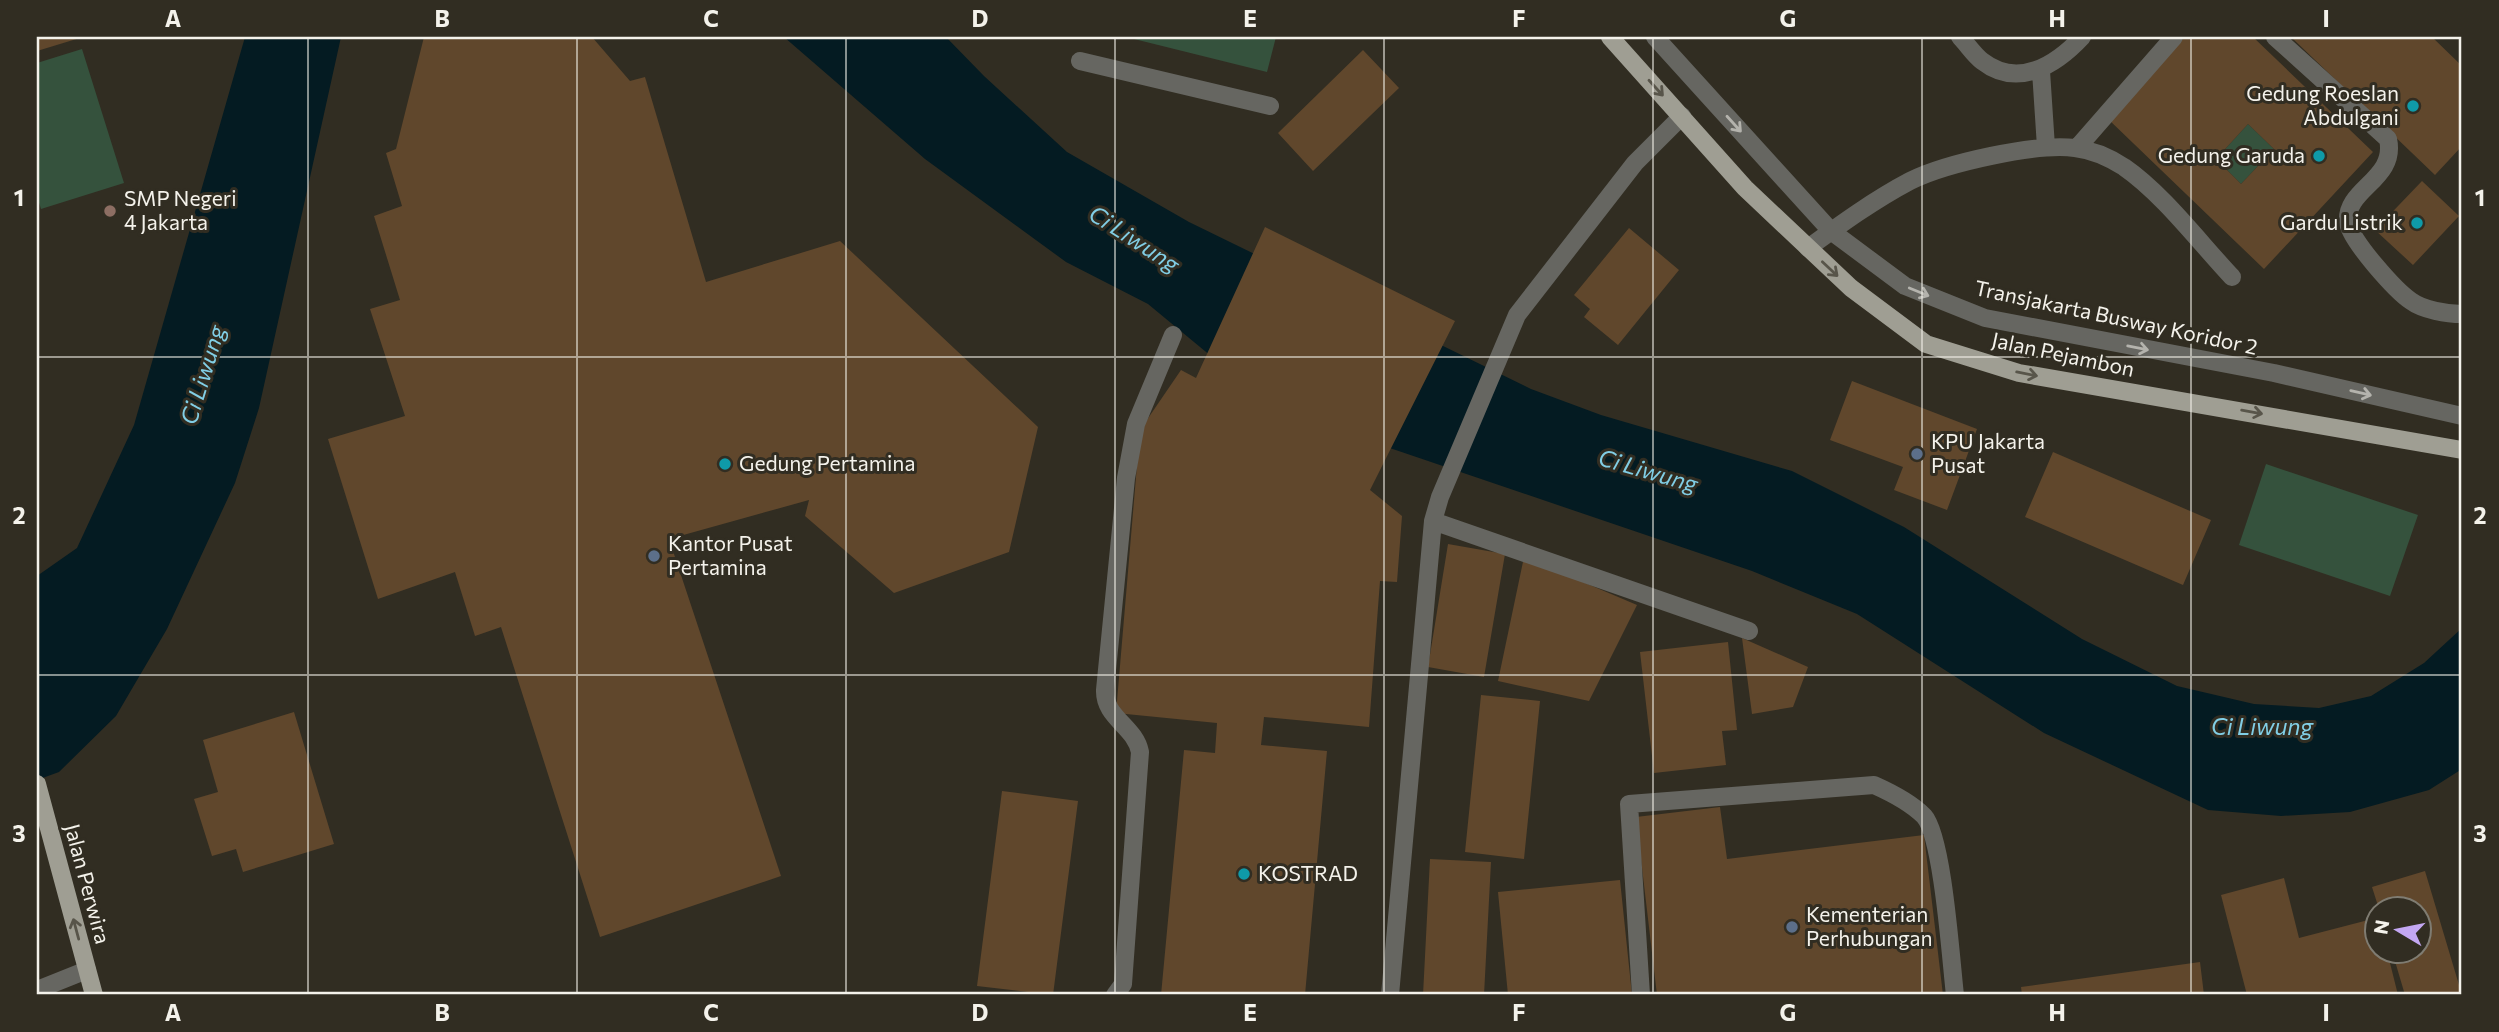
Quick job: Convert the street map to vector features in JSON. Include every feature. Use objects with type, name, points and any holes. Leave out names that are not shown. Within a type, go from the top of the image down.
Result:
[{"type":"main road","name":"Jalan Pejambon","points":[[1610,37],[1745,188],[1851,288],[1926,344],[2019,373],[2462,450]]},
{"type":"main road","name":"Jalan Perwira","points":[[37,784],[94,995]]},
{"type":"lane","name":"Transjakarta Busway Koridor 2","points":[[1655,37],[1831,231],[1905,286],[1985,318],[2274,373],[2462,416]]},
{"type":"lane","points":[[1960,37],[1982,62],[2010,74],[2041,71],[2063,58],[2082,37]]},
{"type":"lane","points":[[2077,148],[2174,37]]},
{"type":"lane","points":[[2275,37],[2388,139],[2391,153],[2387,165],[2352,205],[2348,222],[2355,241],[2411,302],[2450,314],[2462,314]]},
{"type":"lane","points":[[1080,61],[1270,106]]},
{"type":"lane","points":[[2041,71],[2046,146]]},
{"type":"lane","points":[[1390,995],[1433,521],[1440,497],[1517,315],[1635,163],[1682,116]]},
{"type":"lane","points":[[1808,248],[1913,180],[1976,161],[2046,146],[2077,148],[2099,154],[2124,167],[2232,277]]},
{"type":"lane","points":[[1115,995],[1123,984],[1140,752],[1138,739],[1110,712],[1104,699],[1126,478],[1136,424],[1173,335]]},
{"type":"lane","points":[[1433,521],[1749,631]]},
{"type":"lane","points":[[1641,995],[1629,804],[1874,785],[1900,797],[1926,818],[1938,855],[1955,995]]},
{"type":"lane","points":[[37,990],[87,970]]},
{"type":"green space","points":[[1126,37],[1276,37],[1267,72]]},
{"type":"green space","points":[[82,49],[124,183],[41,209],[37,196],[37,63]]},
{"type":"green space","points":[[2248,124],[2274,149],[2241,184],[2216,159]]},
{"type":"green space","points":[[2266,464],[2418,515],[2390,596],[2239,545]]},
{"type":"water","name":"Ci Liwung","points":[[245,37],[341,37],[259,408],[235,483],[167,629],[116,716],[59,772],[37,780],[37,576],[77,548],[134,425]]},
{"type":"water","name":"Ci Liwung","points":[[784,37],[946,37],[1067,152],[1189,222],[1531,389],[1601,415],[1792,471],[1904,527],[2082,639],[2177,686],[2254,704],[2319,708],[2371,696],[2424,663],[2462,628],[2462,769],[2429,790],[2350,812],[2281,816],[2208,810],[2044,733],[1857,614],[1752,571],[1275,409],[1148,304],[1066,262],[925,159]]},
{"type":"building","points":[[37,37],[83,37],[37,51]]},
{"type":"building","name":"Gedung Pertamina","points":[[424,37],[592,37],[630,81],[645,77],[706,282],[840,241],[1038,427],[1009,552],[894,593],[805,516],[809,500],[669,539],[781,876],[600,937],[501,627],[475,636],[455,572],[378,599],[328,439],[405,416],[370,309],[400,300],[374,216],[402,206],[386,153],[396,149]]},
{"type":"building","name":"Gedung Garuda","points":[[2185,37],[2253,37],[2373,152],[2264,269],[2107,118]],"holes":[[[2248,124],[2274,149],[2241,184],[2216,159]]]},
{"type":"building","name":"Gedung Roeslan Abdulgani","points":[[2291,37],[2432,37],[2462,66],[2462,146],[2435,175]]},
{"type":"building","points":[[1363,50],[1399,88],[1313,171],[1278,133]]},
{"type":"building","name":"Gardu Listrik","points":[[2422,181],[2459,216],[2413,265],[2375,230]]},
{"type":"building","points":[[1265,227],[1455,321],[1370,490],[1402,516],[1397,582],[1380,581],[1369,727],[1264,717],[1261,745],[1327,751],[1305,995],[1161,995],[1184,750],[1215,753],[1217,723],[1116,713],[1140,430],[1181,370],[1196,378]]},
{"type":"building","points":[[1629,228],[1679,270],[1618,345],[1584,317],[1590,309],[1574,295]]},
{"type":"building","name":"KPU Jakarta Pusat","points":[[1852,381],[1977,429],[1947,510],[1894,490],[1903,467],[1830,440]]},
{"type":"building","points":[[2053,452],[2211,520],[2183,585],[2025,517]]},
{"type":"building","points":[[1448,544],[1505,554],[1484,677],[1428,667]]},
{"type":"building","points":[[1524,557],[1637,605],[1589,701],[1498,681]]},
{"type":"building","points":[[1742,638],[1808,667],[1793,707],[1752,714]]},
{"type":"building","points":[[1728,642],[1737,730],[1722,731],[1726,765],[1654,773],[1640,652]]},
{"type":"building","points":[[1481,695],[1540,701],[1524,859],[1465,852]]},
{"type":"building","points":[[294,712],[334,844],[243,872],[236,849],[212,856],[194,799],[218,792],[203,740]]},
{"type":"building","points":[[1002,791],[1078,801],[1053,995],[977,986]]},
{"type":"building","name":"Kementerian Perhubungan","points":[[1720,807],[1727,859],[1924,835],[1943,995],[1657,995],[1636,817]]},
{"type":"building","points":[[1430,859],[1491,862],[1484,995],[1423,995]]},
{"type":"building","points":[[2425,871],[2462,995],[2405,995],[2396,965],[2432,965],[2432,895],[2375,895],[2372,887]]},
{"type":"building","points":[[2284,878],[2299,938],[2362,922],[2362,965],[2390,965],[2398,995],[2247,995],[2221,895]]},
{"type":"building","points":[[1620,880],[1632,995],[1508,995],[1498,892]]},
{"type":"building","points":[[2200,962],[2204,995],[2022,995],[2021,987]]},
{"type":"place","name":"Gedung Roeslan Abdulgani","points":[[2413,106]]},
{"type":"place","name":"Gedung Garuda","points":[[2319,156]]},
{"type":"place","name":"SMP Negeri 4 Jakarta","points":[[110,211]]},
{"type":"place","name":"Gardu Listrik","points":[[2417,223]]},
{"type":"place","name":"KPU Jakarta Pusat","points":[[1917,454]]},
{"type":"place","name":"Gedung Pertamina","points":[[725,464]]},
{"type":"place","name":"Kantor Pusat Pertamina","points":[[654,556]]},
{"type":"place","name":"KOSTRAD","points":[[1244,874]]},
{"type":"place","name":"Kementerian Perhubungan","points":[[1792,927]]}]
